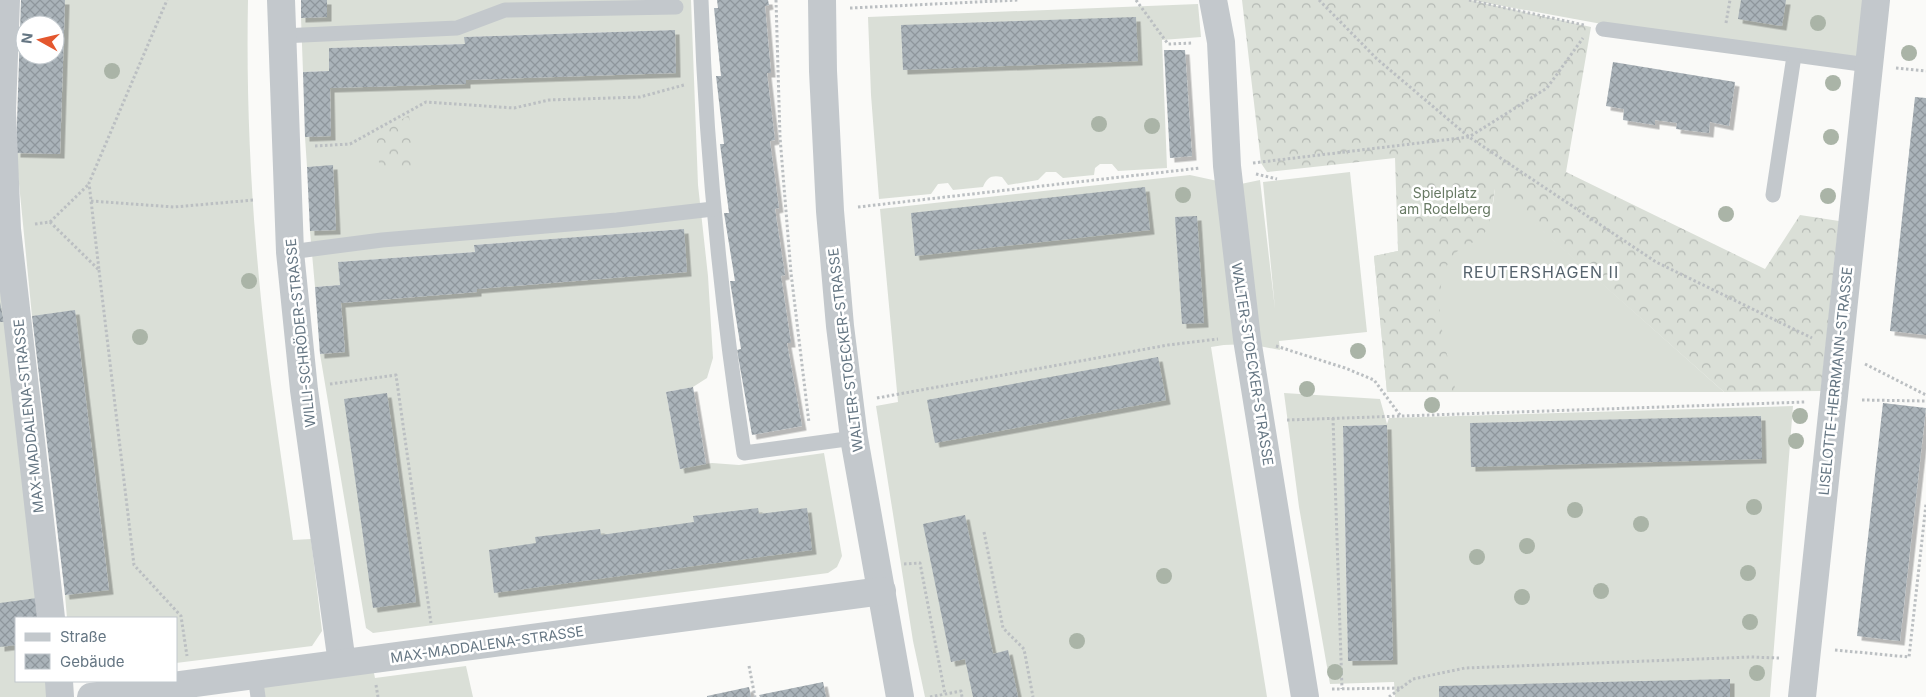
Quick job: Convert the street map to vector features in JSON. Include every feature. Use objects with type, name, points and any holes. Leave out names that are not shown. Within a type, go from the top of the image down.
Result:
[{"type":"street","name":"MAX-MADDALENA-STRASSE","points":[[6,0],[2,111],[5,218],[51,617]]},
{"type":"street","name":"WILLI-SCHRÖDER-STRASSE","points":[[280,0],[290,252],[304,390],[342,663]]},
{"type":"street","name":"WALTER-STOECKER-STRASSE","points":[[1213,0],[1220,42],[1227,166],[1247,339],[1305,693]]},
{"type":"street","name":"LISELOTTE-HERRMANN-STRASSE","points":[[1802,697],[1876,0]]},
{"type":"street","name":"WALTER-STOECKER-STRASSE","points":[[822,5],[823,71],[830,211],[840,326],[854,438],[900,697]]},
{"type":"street","name":"MAX-MADDALENA-STRASSE","points":[[92,697],[191,684],[256,686],[342,663],[882,591]]},
{"type":"street","points":[[58,682],[60,697]]},
{"type":"lane","points":[[701,0],[704,79],[713,209],[728,350],[744,452],[854,438]]},
{"type":"lane","points":[[281,36],[457,28],[505,10],[676,7]]},
{"type":"lane","points":[[1597,28],[1868,65]]},
{"type":"lane","points":[[1773,196],[1794,56]]},
{"type":"lane","points":[[290,252],[382,240],[617,220],[713,209]]},
{"type":"path","points":[[50,222],[89,184],[166,0]]},
{"type":"path","points":[[776,0],[780,137],[791,274],[809,426],[814,444]]},
{"type":"path","points":[[822,5],[1019,0]]},
{"type":"path","points":[[1136,0],[1168,44],[1220,42]]},
{"type":"path","points":[[1319,0],[1376,60],[1469,137],[1656,262],[1926,395]]},
{"type":"path","points":[[830,211],[1469,137],[1548,88],[1597,28],[1470,0]]},
{"type":"path","points":[[308,147],[350,144],[426,102],[514,108],[549,100],[640,97],[704,79]]},
{"type":"path","points":[[89,184],[134,565],[180,616],[191,684]]},
{"type":"path","points":[[91,201],[174,207],[254,200]]},
{"type":"path","points":[[5,218],[50,222],[99,270]]},
{"type":"path","points":[[850,403],[1168,345],[1227,338],[1247,339],[1273,345],[1345,368],[1374,380],[1400,415]]},
{"type":"path","points":[[329,384],[396,375],[434,651]]},
{"type":"path","points":[[1262,422],[1400,415],[1856,400],[1926,401]]},
{"type":"path","points":[[1333,418],[1342,689]]},
{"type":"path","points":[[1389,697],[1413,679],[1465,668],[1806,654],[1908,657],[1926,504]]},
{"type":"path","points":[[984,532],[1002,628],[1024,649],[1033,697]]},
{"type":"path","points":[[1921,545],[1926,546]]},
{"type":"path","points":[[903,564],[920,563],[945,694]]},
{"type":"path","points":[[749,666],[755,697]]},
{"type":"path","points":[[1305,693],[1342,689],[1402,688]]},
{"type":"path","points":[[930,697],[961,691],[962,697]]},
{"type":"green space","points":[[65,0],[248,0],[250,150],[254,225],[261,299],[293,540],[311,539],[322,631],[312,646],[178,663],[178,617],[67,617],[65,595],[109,589],[75,311],[32,316],[16,153],[60,154],[63,65],[65,65]]},
{"type":"green space","points":[[327,0],[691,0],[698,185],[708,276],[713,358],[707,378],[693,387],[666,392],[680,468],[712,463],[739,465],[824,453],[842,556],[837,567],[828,573],[373,633],[366,628],[320,354],[345,352],[341,303],[477,292],[477,289],[687,272],[683,229],[474,245],[475,252],[339,262],[340,285],[315,287],[310,231],[336,230],[333,166],[307,167],[305,137],[331,136],[330,88],[466,84],[466,80],[676,73],[675,30],[465,37],[465,44],[329,48],[329,71],[303,72],[301,18],[327,17]]},
{"type":"green space","name":"Spielplatz am Rodelberg","points":[[1242,0],[1469,0],[1591,27],[1566,172],[1765,269],[1800,215],[1839,221],[1821,391],[1724,392],[1495,189],[1488,227],[1479,239],[1457,251],[1451,258],[1440,290],[1441,324],[1456,392],[1387,392],[1374,256],[1398,251],[1395,158],[1267,172],[1261,163]]},
{"type":"green space","points":[[1470,0],[1875,0],[1868,65],[1722,46]]},
{"type":"green space","points":[[1198,4],[1201,37],[1162,40],[1167,168],[1118,171],[1112,164],[1100,164],[1095,168],[1094,175],[1063,178],[1056,172],[1046,172],[1038,180],[1008,185],[1002,177],[995,176],[988,179],[983,187],[953,190],[948,183],[938,184],[931,194],[879,199],[871,95],[868,17]]},
{"type":"green space","points":[[409,115],[414,169],[380,172],[376,135]]},
{"type":"green space","points":[[1350,172],[1367,332],[1279,341],[1280,350],[1246,345],[1211,347],[1267,697],[925,697],[913,641],[876,406],[898,402],[880,209],[1190,175],[1236,185],[1260,180],[1275,309],[1263,182]]},
{"type":"green space","points":[[1495,188],[1724,392],[1387,392],[1374,256],[1398,251],[1492,212]]},
{"type":"green space","points":[[0,213],[51,617],[15,617],[15,682],[59,682],[60,697],[0,697]]},
{"type":"green space","points":[[1284,393],[1380,399],[1387,424],[1389,418],[1793,406],[1770,697],[1395,697],[1394,682],[1330,684],[1299,507]],"holes":[[[1387,425],[1392,660],[1348,661],[1343,426]]]},
{"type":"green space","points":[[371,659],[375,678],[466,666],[473,697],[251,697],[255,675]]},
{"type":"building","points":[[21,0],[65,0],[65,15],[21,15]]},
{"type":"building","points":[[301,0],[327,0],[327,17],[301,18]]},
{"type":"building","points":[[717,0],[768,0],[769,5],[765,6],[771,73],[767,73],[775,140],[770,141],[779,208],[775,209],[785,275],[781,276],[791,343],[787,343],[802,426],[752,435],[737,350],[741,349],[730,281],[735,281],[724,213],[729,213],[720,144],[724,144],[716,76],[721,76],[714,8],[718,8]]},
{"type":"building","points":[[1741,0],[1786,0],[1782,26],[1738,19]]},
{"type":"building","points":[[1136,17],[1138,61],[903,70],[901,25]]},
{"type":"building","points":[[675,30],[676,73],[466,80],[466,84],[330,88],[331,136],[305,137],[303,72],[329,71],[329,48],[465,44],[464,37]]},
{"type":"building","points":[[1164,50],[1185,50],[1192,156],[1170,158]]},
{"type":"building","points":[[1613,62],[1735,82],[1729,126],[1710,122],[1709,133],[1676,129],[1677,123],[1655,120],[1655,125],[1623,120],[1624,109],[1606,106]]},
{"type":"building","points":[[19,65],[63,65],[60,154],[16,153]]},
{"type":"building","points":[[1915,97],[1926,98],[1926,335],[1890,331]]},
{"type":"building","points":[[333,165],[336,230],[310,231],[307,167]]},
{"type":"building","points":[[1145,187],[1150,230],[915,256],[911,213]]},
{"type":"building","points":[[1197,216],[1204,323],[1182,324],[1175,217]]},
{"type":"building","points":[[684,229],[687,272],[477,289],[477,292],[341,303],[345,352],[320,354],[315,287],[340,285],[338,262],[475,252],[474,245]]},
{"type":"building","points":[[0,302],[4,322],[0,322]]},
{"type":"building","points":[[75,310],[109,590],[65,595],[32,316]]},
{"type":"building","points":[[1158,357],[1166,400],[935,443],[927,400]]},
{"type":"building","points":[[693,387],[706,464],[680,469],[666,392]]},
{"type":"building","points":[[387,393],[416,602],[373,608],[344,399]]},
{"type":"building","points":[[1883,403],[1926,408],[1900,641],[1857,636]]},
{"type":"building","points":[[1761,416],[1762,459],[1471,467],[1470,423]]},
{"type":"building","points":[[1387,425],[1393,660],[1348,661],[1343,426]]},
{"type":"building","points":[[758,508],[759,514],[807,508],[812,550],[494,593],[489,550],[536,543],[535,537],[600,529],[601,535],[694,522],[693,516]]},
{"type":"building","points":[[965,515],[993,654],[1008,650],[1018,697],[973,697],[965,659],[951,662],[923,524]]},
{"type":"building","points":[[37,598],[39,617],[15,617],[15,645],[0,647],[0,603]]},
{"type":"building","points":[[1730,679],[1730,697],[1439,697],[1439,686]]},
{"type":"building","points":[[823,682],[826,697],[760,697],[759,695]]},
{"type":"building","points":[[749,687],[751,697],[707,697],[707,696]]},
{"type":"district","name":"REUTERSHAGEN II","points":[[1541,272]]}]
